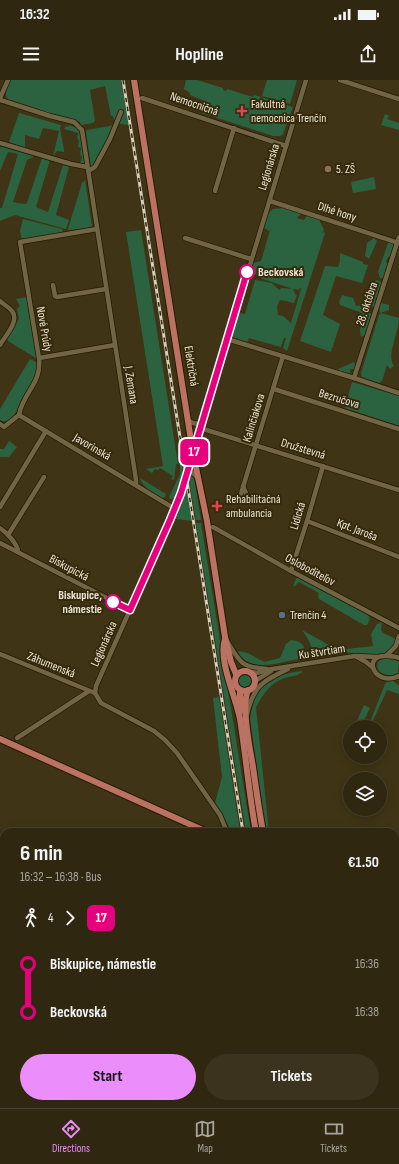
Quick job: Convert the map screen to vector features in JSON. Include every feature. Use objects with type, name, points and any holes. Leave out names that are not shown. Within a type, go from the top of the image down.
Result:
[{"type":"main road","name":"Električná","points":[[134,80],[198,480],[225,637],[236,674]]},
{"type":"main road","points":[[225,637],[223,646],[228,677],[240,718]]},
{"type":"main road","name":"Električná","points":[[230,655],[243,670]]},
{"type":"main road","points":[[240,690],[248,690],[253,687],[255,681],[251,672],[243,670],[236,674],[234,683],[240,690],[240,718],[255,828]]},
{"type":"main road","points":[[248,690],[246,695],[248,731],[262,828]]},
{"type":"main road","points":[[0,739],[198,828]]},
{"type":"street","points":[[0,99],[8,80]]},
{"type":"street","name":"Legionárska","points":[[95,693],[96,686],[175,509],[185,480],[306,80]]},
{"type":"street","points":[[340,80],[399,99]]},
{"type":"street","name":"Nemocničná","points":[[142,98],[286,146]]},
{"type":"street","name":"J. Zemana","points":[[0,99],[50,116],[74,122],[81,128],[136,484]]},
{"type":"street","points":[[0,143],[87,169],[95,167],[122,112]]},
{"type":"street","points":[[215,191],[234,128]]},
{"type":"street","name":"Dlhé hony","points":[[270,201],[398,243]]},
{"type":"street","name":"Nové Prúdy","points":[[19,415],[20,408],[39,375],[40,369],[40,358],[20,242],[97,229]]},
{"type":"street","name":"28. októbra","points":[[354,378],[399,237]]},
{"type":"street","points":[[185,238],[251,259]]},
{"type":"street","points":[[53,285],[55,296],[57,297],[106,289]]},
{"type":"street","points":[[0,302],[13,312],[15,318],[13,324],[2,337],[0,345]]},
{"type":"street","points":[[227,339],[399,393]]},
{"type":"street","points":[[40,358],[115,345]]},
{"type":"street","name":"Kalinčiakova","points":[[244,486],[283,356]]},
{"type":"street","name":"Bezručova","points":[[274,389],[399,429]]},
{"type":"street","points":[[0,424],[4,427],[19,415]]},
{"type":"street","name":"Javorinská","points":[[19,415],[136,484],[175,509]]},
{"type":"street","points":[[189,421],[193,424],[198,424],[204,417]]},
{"type":"street","name":"Družstevná","points":[[200,428],[399,490]]},
{"type":"street","points":[[0,507],[46,431]]},
{"type":"street","name":"Lidická","points":[[291,571],[323,466]]},
{"type":"street","points":[[185,480],[191,472],[195,474],[198,480]]},
{"type":"street","points":[[8,535],[44,477]]},
{"type":"street","name":"Kpt. Jaroša","points":[[307,522],[399,557]]},
{"type":"street","name":"Osloboditeľov","points":[[213,527],[291,571],[399,628]]},
{"type":"street","points":[[0,528],[8,535],[18,548],[18,552]]},
{"type":"street","name":"Biskupická","points":[[0,543],[130,610]]},
{"type":"street","points":[[386,656],[396,646],[399,636]]},
{"type":"street","points":[[225,637],[238,659],[246,666],[274,669]]},
{"type":"street","points":[[396,646],[399,658]]},
{"type":"street","name":"Záhumenská","points":[[0,654],[95,693]]},
{"type":"street","name":"Ku štvrtiam","points":[[251,672],[257,673],[355,656],[386,656],[399,658]]},
{"type":"street","name":"Ku štvrtiam","points":[[355,656],[366,662],[372,667],[376,674],[382,678],[393,678],[399,676]]},
{"type":"street","points":[[372,667],[373,662],[377,657]]},
{"type":"street","name":"Ku štvrtiam","points":[[247,716],[251,699],[262,683],[292,667]]},
{"type":"street","name":"Ku štvrtiam","points":[[255,681],[274,669]]},
{"type":"street","points":[[17,738],[89,691]]},
{"type":"street","points":[[95,693],[101,703],[154,731],[165,740],[177,753],[216,810],[225,828]]},
{"type":"green space","points":[[11,80],[121,80],[129,125],[115,123],[113,116],[111,116],[105,86],[90,90],[95,121],[93,123],[81,125],[80,122],[71,119],[62,119],[61,116],[54,114],[55,116],[8,99],[6,92]]},
{"type":"green space","points":[[186,80],[197,80],[223,88],[223,90],[226,91],[227,89],[253,97],[254,95],[293,107],[283,134],[280,136],[273,136],[202,113],[205,101],[190,95],[190,93],[184,89]]},
{"type":"green space","points":[[267,80],[297,80],[290,104],[262,96]]},
{"type":"green space","points":[[19,113],[61,125],[60,128],[64,152],[57,151],[53,156],[59,131],[43,128],[39,139],[25,135],[25,148],[9,142]]},
{"type":"green space","points":[[385,114],[389,116],[387,119],[399,123],[399,130],[381,125]]},
{"type":"green space","points":[[69,125],[77,128],[80,132],[84,163],[80,164],[82,157],[80,154],[81,148],[78,147],[78,133],[64,129]]},
{"type":"green space","points":[[115,125],[95,166],[91,167],[86,132],[87,130]]},
{"type":"green space","points":[[7,145],[33,154],[33,157],[27,160],[13,202],[27,203],[42,158],[50,160],[36,207],[48,212],[63,165],[69,167],[56,215],[69,220],[66,229],[15,215],[0,221],[0,208],[2,208],[18,154],[8,152],[0,171],[0,147]]},
{"type":"green space","points":[[374,177],[376,189],[353,193],[351,182]]},
{"type":"green space","points":[[85,180],[92,226],[88,228],[69,230],[68,229],[82,183]]},
{"type":"green space","points":[[294,207],[301,214],[297,218],[304,220],[310,212],[316,213],[324,230],[323,232],[325,233],[287,351],[283,348],[286,338],[284,338],[281,347],[249,338],[247,342],[231,335],[238,313],[245,314],[255,280],[272,283],[280,290],[281,288],[293,289],[257,277],[257,275],[251,272],[253,263],[261,261],[270,230],[269,231],[263,227],[265,217],[273,209]],"holes":[[[299,288],[301,289],[291,323],[283,316],[278,315],[277,306],[280,300],[294,303],[297,295],[293,289],[299,290]]]},
{"type":"green space","points":[[23,219],[62,229],[63,233],[22,240],[20,231]]},
{"type":"green space","points":[[141,230],[178,464],[176,464],[174,480],[171,479],[173,476],[160,468],[158,470],[155,469],[152,473],[146,469],[163,466],[126,232]]},
{"type":"green space","points":[[374,238],[377,241],[369,259],[365,256],[367,243]]},
{"type":"green space","points":[[392,242],[395,245],[392,256],[388,257],[386,261],[389,266],[385,270],[385,278],[380,278],[378,272],[388,243]]},
{"type":"green space","points":[[340,253],[368,265],[362,283],[336,276],[323,315],[340,324],[331,352],[300,341],[325,266],[338,267]]},
{"type":"green space","points":[[376,280],[380,281],[382,286],[378,291],[380,294],[375,299],[381,303],[389,305],[389,310],[380,313],[379,306],[368,307],[367,302]]},
{"type":"green space","points":[[342,295],[353,298],[356,306],[363,305],[371,314],[369,324],[371,331],[361,337],[360,331],[362,313],[340,305],[339,302]]},
{"type":"green space","points":[[27,297],[39,360],[8,341],[7,337],[19,319],[17,309],[20,306],[16,299]]},
{"type":"green space","points":[[381,313],[399,318],[391,356],[394,366],[390,369],[387,365],[382,381],[379,383],[362,377],[361,373],[379,315]]},
{"type":"green space","points":[[30,359],[40,364],[38,377],[14,415],[9,420],[2,421],[0,420],[0,409]]},
{"type":"green space","points":[[354,362],[359,369],[350,369],[350,373],[340,371],[338,369]]},
{"type":"green space","points":[[352,382],[399,396],[399,426],[345,408]]},
{"type":"green space","points":[[9,441],[17,447],[9,457],[0,457],[0,449],[4,449]]},
{"type":"green space","points":[[182,462],[183,471],[180,485],[175,498],[170,499],[169,497],[180,474],[180,463]]},
{"type":"green space","points":[[191,475],[194,477],[201,520],[196,520],[189,481]]},
{"type":"green space","points":[[140,478],[166,494],[165,497],[162,498],[149,490]]},
{"type":"green space","points":[[187,488],[192,521],[176,519]]},
{"type":"green space","points":[[196,523],[201,523],[250,828],[245,828]]},
{"type":"green space","points":[[297,577],[368,615],[370,619],[367,625],[364,625],[319,599],[319,593],[299,582],[293,586]]},
{"type":"green space","points":[[382,622],[381,630],[383,633],[396,639],[394,646],[387,653],[376,655],[343,652],[321,655],[314,653],[302,630],[338,650],[373,646],[371,634],[377,624]]},
{"type":"green space","points":[[291,640],[299,642],[304,646],[304,652],[299,659],[275,664],[258,665],[243,659],[238,652],[248,653],[264,662],[280,658],[286,644]]},
{"type":"green space","points":[[384,658],[399,662],[398,674],[387,675],[380,672],[377,666],[378,662]]},
{"type":"green space","points":[[303,671],[297,675],[280,680],[271,686],[256,707],[269,828],[265,828],[250,719],[252,707],[260,689],[273,678]]},
{"type":"green space","points":[[245,673],[252,678],[253,681],[248,688],[245,689],[238,684],[237,681],[242,674]]},
{"type":"green space","points":[[392,680],[399,686],[399,694],[387,690],[373,720],[371,720],[385,684]]},
{"type":"green space","points":[[219,697],[239,828],[229,828],[215,803],[222,777],[213,698]]},
{"type":"green space","points":[[364,705],[370,708],[364,720],[357,720]]},
{"type":"railway","points":[[123,80],[242,828]]},
{"type":"bus line","name":"17","points":[[113,602],[130,610],[173,513],[194,453],[247,272]]},
{"type":"place","name":"Fakultná nemocnica Trenčín","points":[[242,111]]},
{"type":"place","name":"5. ZŠ","points":[[328,169]]},
{"type":"place","name":"Beckovská","points":[[247,272]]},
{"type":"place","name":"Rehabilitačná ambulancia","points":[[217,506]]},
{"type":"place","name":"Biskupice, námestie","points":[[113,602]]},
{"type":"place","name":"Trenčín 4","points":[[282,615]]}]
